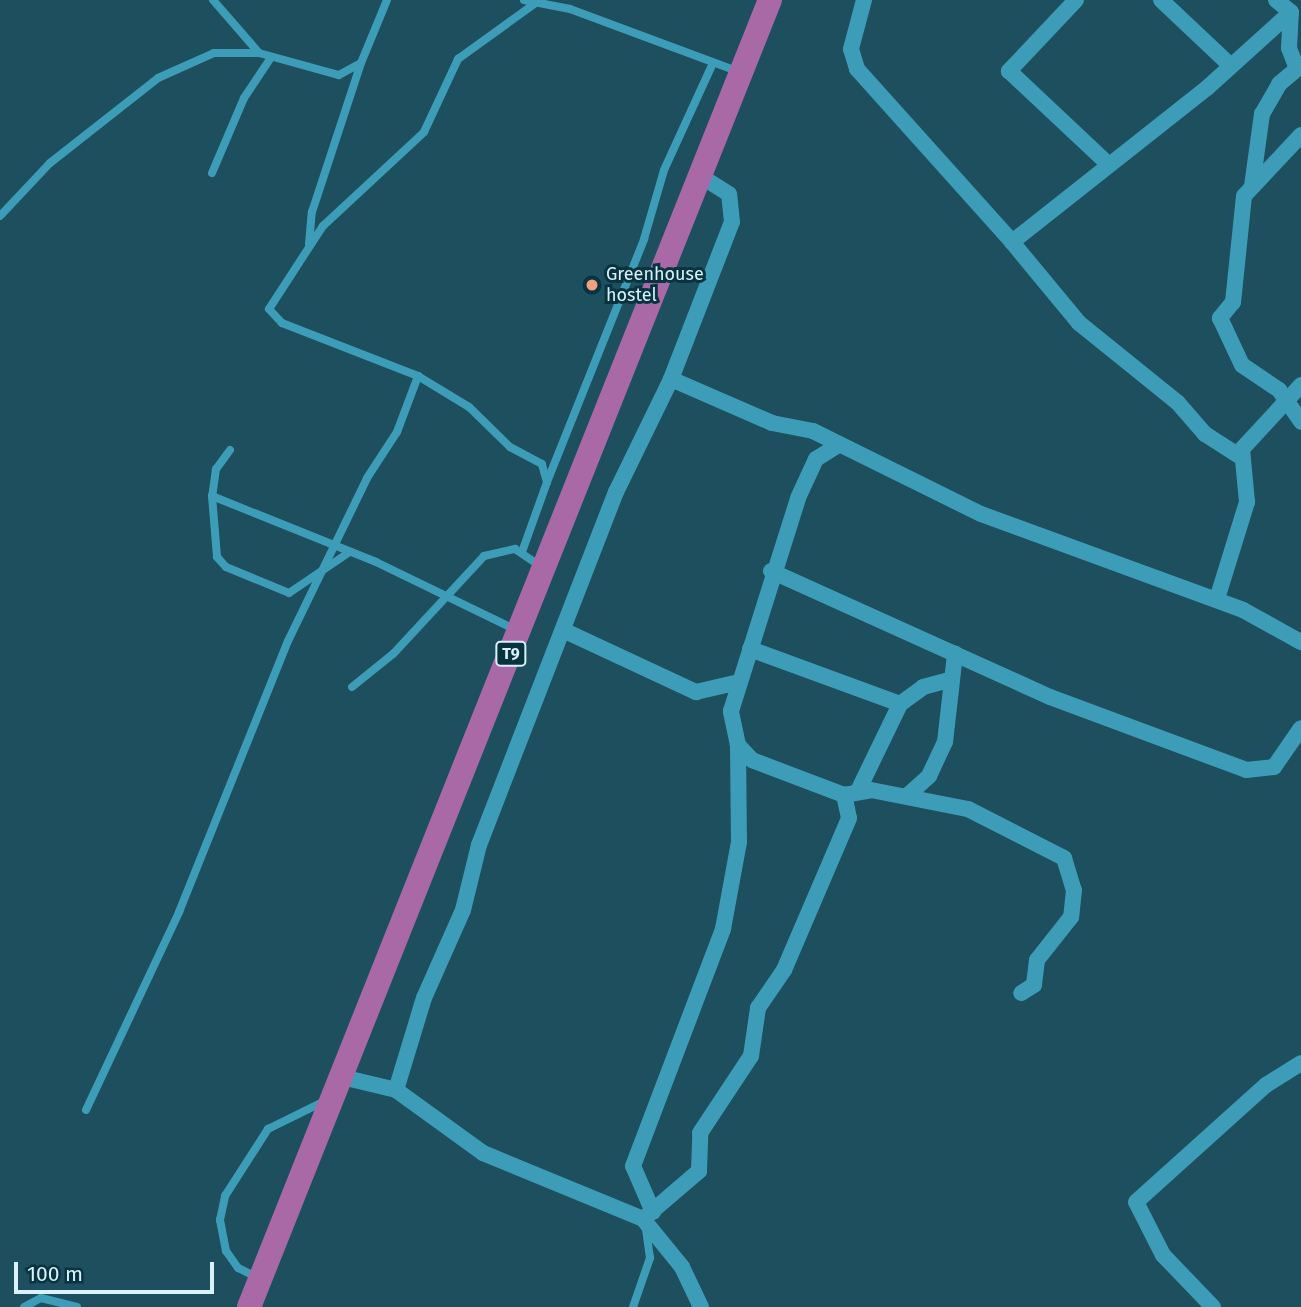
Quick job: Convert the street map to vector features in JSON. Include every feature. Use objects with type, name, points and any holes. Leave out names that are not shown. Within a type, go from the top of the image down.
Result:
[{"type":"highway","name":"T9","points":[[249,1307],[702,177],[770,0]]},
{"type":"street","points":[[864,0],[850,49],[857,69],[1012,242],[1079,323],[1178,403],[1205,434],[1241,457]]},
{"type":"street","points":[[1076,0],[1009,71],[1109,165]]},
{"type":"street","points":[[1161,0],[1231,66]]},
{"type":"street","points":[[1276,0],[1292,6],[1301,26]]},
{"type":"street","points":[[1012,242],[1231,66],[1292,6]]},
{"type":"street","points":[[1292,6],[1289,48],[1297,69],[1279,84],[1262,114],[1252,186],[1238,218],[1233,303],[1220,318],[1242,365],[1285,402],[1301,422]]},
{"type":"street","points":[[1252,186],[1301,135]]},
{"type":"street","points":[[396,1090],[424,998],[463,910],[479,845],[565,631],[616,492],[671,379],[735,211],[729,194],[702,177]]},
{"type":"street","points":[[671,379],[772,423],[813,431],[837,446],[981,514],[1149,581],[1217,599],[1301,642]]},
{"type":"street","points":[[1217,599],[1247,502],[1241,457],[1253,434],[1301,385]]},
{"type":"street","points":[[701,1307],[682,1267],[648,1216],[633,1166],[723,929],[739,842],[738,745],[731,711],[739,682],[771,571],[810,468],[821,453],[837,446]]},
{"type":"street","points":[[771,571],[1070,705],[1259,773],[1274,767],[1301,728]]},
{"type":"street","points":[[565,631],[731,711]]},
{"type":"street","points":[[750,649],[900,705]]},
{"type":"street","points":[[907,796],[938,762],[954,654]]},
{"type":"street","points":[[648,1216],[699,1171],[700,1133],[751,1056],[758,1008],[784,970],[794,936],[842,843],[849,818],[851,793],[900,705],[923,687],[950,680]]},
{"type":"street","points":[[696,692],[739,682]]},
{"type":"street","points":[[738,745],[769,769],[851,793],[907,796],[1005,823],[1069,866],[1071,917],[1037,960],[1034,985],[1021,993]]},
{"type":"street","points":[[1213,1307],[1163,1255],[1136,1202],[1266,1084],[1301,1063]]},
{"type":"street","points":[[338,1087],[396,1090],[493,1159],[648,1216]]},
{"type":"lane","points":[[213,0],[259,53],[270,59],[339,75],[361,63]]},
{"type":"lane","points":[[308,254],[312,212],[361,63],[387,0]]},
{"type":"lane","points":[[524,0],[537,2],[743,73]]},
{"type":"lane","points":[[537,2],[458,59],[418,139],[335,212],[308,254],[271,302],[270,314],[418,376],[469,407],[510,447],[534,457],[547,482]]},
{"type":"lane","points":[[0,216],[50,163],[158,79],[215,53],[259,53]]},
{"type":"lane","points":[[212,173],[244,98],[270,59]]},
{"type":"lane","points":[[522,552],[547,482],[644,239],[664,170],[713,63]]},
{"type":"lane","points":[[86,1110],[179,912],[320,572],[397,432],[418,376]]},
{"type":"lane","points":[[230,450],[216,469],[212,496],[217,557],[226,567],[279,593],[297,590],[348,553]]},
{"type":"lane","points":[[212,496],[348,553],[520,631]]},
{"type":"lane","points":[[352,687],[447,599],[484,556],[506,548],[522,552],[544,569]]},
{"type":"lane","points":[[261,1279],[238,1268],[226,1251],[220,1220],[225,1196],[277,1122],[338,1087]]},
{"type":"lane","points":[[633,1307],[650,1258],[648,1216]]},
{"type":"lane","points":[[24,1307],[41,1298],[76,1307]]},
{"type":"place","name":"Greenhouse hostel","points":[[592,285]]}]
